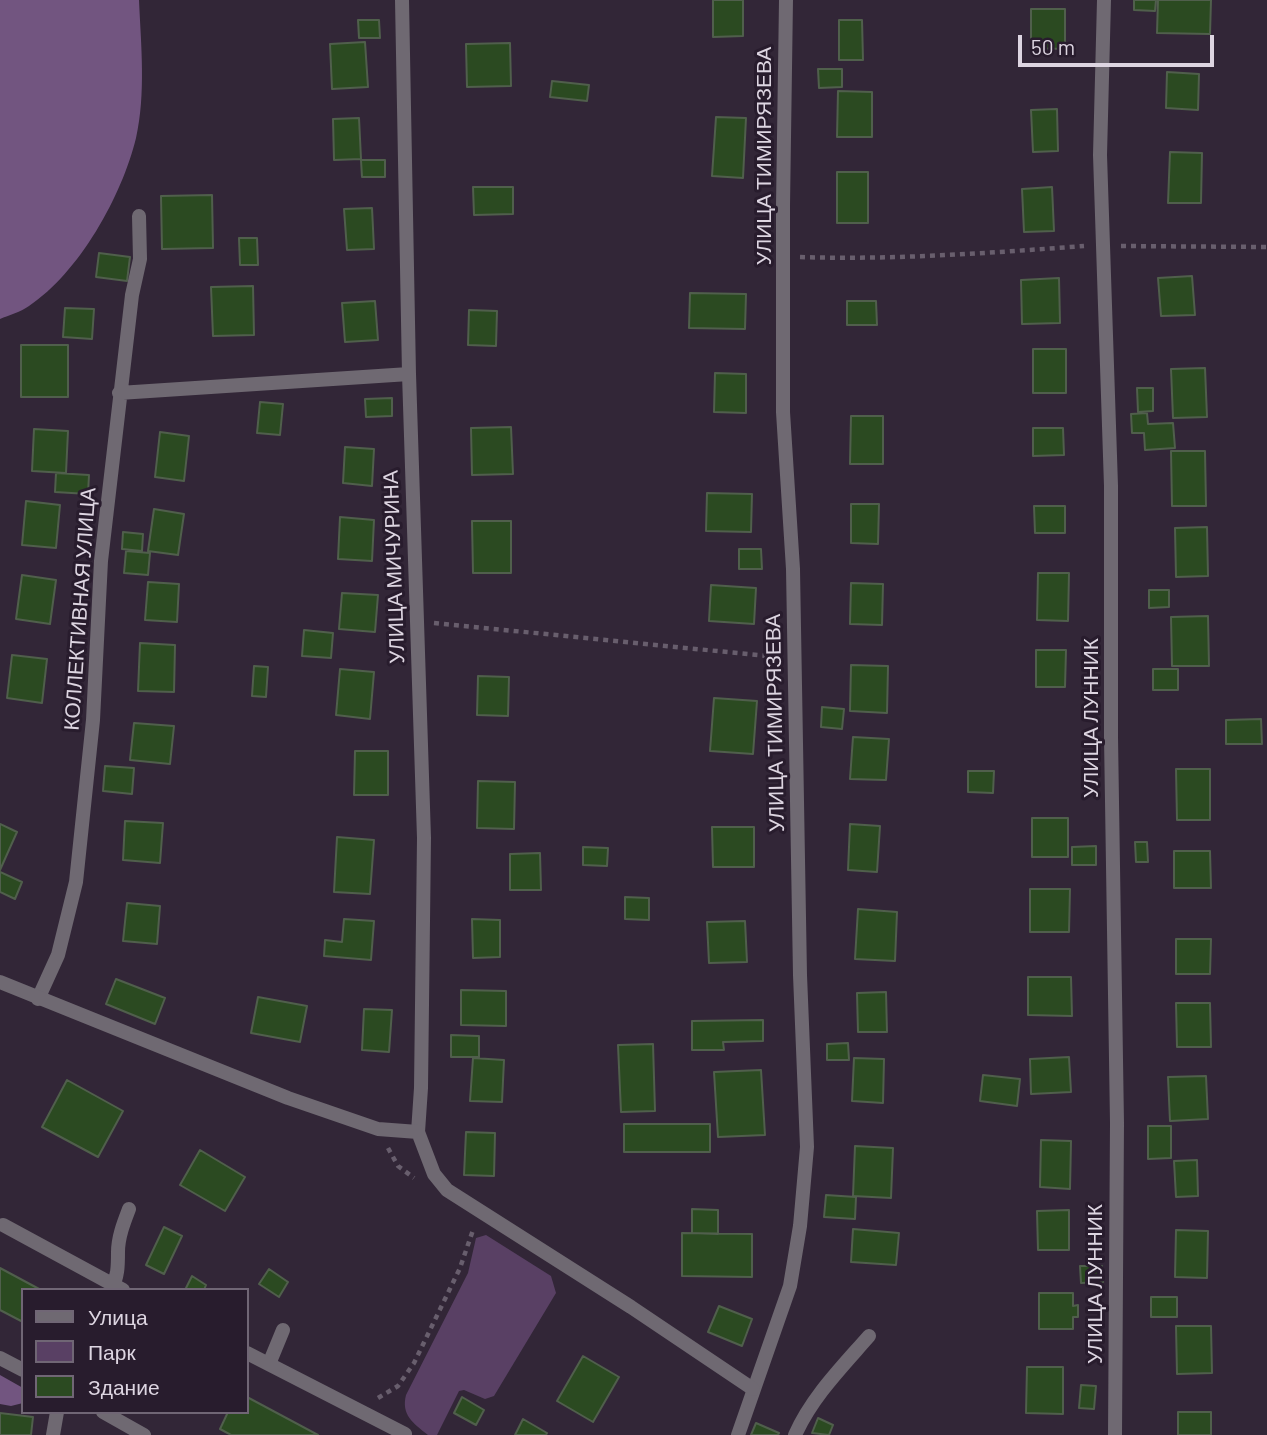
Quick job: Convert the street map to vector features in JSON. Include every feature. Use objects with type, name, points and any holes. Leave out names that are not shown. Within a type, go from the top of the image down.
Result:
[{"type":"street","name":"УЛИЦА МИЧУРИНА","points":[[402,0],[409,374],[424,838],[421,1088],[418,1132]]},
{"type":"street","name":"УЛИЦА ТИМИРЯЗЕВА","points":[[738,1435],[790,1286],[800,1226],[807,1147],[800,975],[796,659],[783,412],[786,0]]},
{"type":"street","name":"УЛИЦА ЛУННИК","points":[[1104,0],[1100,155],[1111,485],[1116,1123],[1115,1435]]},
{"type":"street","name":"КОЛЛЕКТИВНАЯ УЛИЦА","points":[[38,999],[58,955],[76,882],[93,720],[102,561],[119,393],[132,295],[140,259],[138,216]]},
{"type":"street","points":[[119,393],[409,374]]},
{"type":"street","points":[[0,982],[288,1098],[378,1129],[418,1132],[434,1174],[447,1190],[631,1307],[753,1389]]},
{"type":"street","points":[[3,1225],[116,1288],[121,1231],[129,1209]]},
{"type":"street","points":[[269,1364],[283,1330]]},
{"type":"street","points":[[795,1435],[807,1410],[869,1336]]},
{"type":"street","points":[[248,1354],[405,1434]]},
{"type":"street","points":[[0,1358],[21,1369]]},
{"type":"street","points":[[53,1435],[57,1414]]},
{"type":"street","points":[[107,1414],[145,1435]]},
{"type":"path","points":[[784,257],[869,259],[951,256],[1102,244],[1141,247],[1267,247]]},
{"type":"path","points":[[417,621],[796,659]]},
{"type":"path","points":[[378,1129],[398,1166],[419,1182]]},
{"type":"path","points":[[378,1398],[398,1386],[414,1363],[460,1268],[475,1226]]},
{"type":"green space","points":[[486,1235],[551,1276],[556,1293],[494,1396],[485,1399],[464,1390],[459,1391],[437,1435],[428,1435],[407,1413],[406,1395],[468,1273],[476,1238]]},
{"type":"shaded area","points":[[0,0],[139,0],[142,69],[136,138],[120,184],[96,231],[65,274],[47,292],[26,308],[0,319]]},
{"type":"shaded area","points":[[0,1375],[21,1387],[21,1404],[11,1406],[0,1404]]},
{"type":"building","points":[[713,0],[743,0],[743,36],[713,37]]},
{"type":"building","points":[[1134,0],[1156,0],[1155,11],[1134,10]]},
{"type":"building","points":[[1158,0],[1211,0],[1210,34],[1157,33]]},
{"type":"building","points":[[1031,9],[1065,9],[1065,49],[1031,48]]},
{"type":"building","points":[[358,20],[379,20],[380,38],[359,38]]},
{"type":"building","points":[[839,20],[862,20],[863,60],[839,60]]},
{"type":"building","points":[[365,42],[368,87],[332,89],[330,44]]},
{"type":"building","points":[[510,43],[511,86],[467,87],[466,44]]},
{"type":"building","points":[[818,69],[842,69],[842,87],[819,88]]},
{"type":"building","points":[[1167,72],[1199,74],[1198,110],[1166,108]]},
{"type":"building","points":[[552,81],[589,85],[587,101],[550,97]]},
{"type":"building","points":[[838,91],[872,92],[872,137],[837,137]]},
{"type":"building","points":[[1057,109],[1058,151],[1033,152],[1031,110]]},
{"type":"building","points":[[716,117],[746,118],[743,178],[712,176]]},
{"type":"building","points":[[359,118],[361,159],[334,160],[333,119]]},
{"type":"building","points":[[1170,152],[1202,153],[1201,203],[1168,203]]},
{"type":"building","points":[[361,160],[385,160],[385,177],[362,177]]},
{"type":"building","points":[[837,172],[868,172],[868,223],[837,223]]},
{"type":"building","points":[[473,187],[513,187],[513,214],[474,215]]},
{"type":"building","points":[[1052,187],[1054,231],[1024,232],[1022,189]]},
{"type":"building","points":[[212,195],[213,248],[162,249],[161,196]]},
{"type":"building","points":[[372,208],[374,249],[347,250],[344,209]]},
{"type":"building","points":[[239,238],[257,238],[258,265],[240,265]]},
{"type":"building","points":[[99,253],[130,257],[127,281],[96,277]]},
{"type":"building","points":[[1192,276],[1195,315],[1161,316],[1158,278]]},
{"type":"building","points":[[1059,278],[1060,323],[1022,324],[1021,280]]},
{"type":"building","points":[[253,286],[254,335],[213,336],[211,287]]},
{"type":"building","points":[[690,293],[746,294],[745,329],[689,328]]},
{"type":"building","points":[[375,301],[378,340],[345,342],[342,303]]},
{"type":"building","points":[[847,301],[876,301],[877,325],[847,325]]},
{"type":"building","points":[[65,308],[94,309],[92,339],[63,337]]},
{"type":"building","points":[[469,310],[497,311],[496,346],[468,345]]},
{"type":"building","points":[[21,345],[68,345],[68,397],[21,397]]},
{"type":"building","points":[[1033,349],[1066,349],[1066,393],[1033,393]]},
{"type":"building","points":[[1205,368],[1207,417],[1173,418],[1171,369]]},
{"type":"building","points":[[715,373],[746,374],[746,413],[714,412]]},
{"type":"building","points":[[1137,388],[1153,388],[1153,411],[1138,412]]},
{"type":"building","points":[[392,398],[392,416],[366,417],[365,399]]},
{"type":"building","points":[[260,402],[283,404],[280,435],[257,433]]},
{"type":"building","points":[[1147,413],[1148,424],[1173,423],[1175,448],[1145,450],[1144,433],[1132,433],[1131,414]]},
{"type":"building","points":[[851,416],[883,416],[883,464],[850,464]]},
{"type":"building","points":[[511,427],[513,474],[472,475],[471,428]]},
{"type":"building","points":[[1033,428],[1063,428],[1064,455],[1033,456]]},
{"type":"building","points":[[34,429],[68,431],[66,473],[32,471]]},
{"type":"building","points":[[160,432],[189,436],[184,481],[155,477]]},
{"type":"building","points":[[345,447],[374,449],[372,486],[343,483]]},
{"type":"building","points":[[1171,451],[1205,451],[1206,506],[1172,506]]},
{"type":"building","points":[[56,473],[89,475],[88,494],[55,492]]},
{"type":"building","points":[[707,493],[752,494],[751,532],[706,531]]},
{"type":"building","points":[[26,501],[60,505],[56,548],[22,545]]},
{"type":"building","points":[[851,504],[879,504],[878,544],[851,543]]},
{"type":"building","points":[[1034,506],[1065,506],[1065,533],[1035,533]]},
{"type":"building","points":[[154,509],[184,514],[178,555],[148,551]]},
{"type":"building","points":[[340,517],[374,520],[372,561],[338,559]]},
{"type":"building","points":[[472,521],[511,521],[511,573],[473,573]]},
{"type":"building","points":[[1207,527],[1208,576],[1176,577],[1175,528]]},
{"type":"building","points":[[123,532],[143,534],[142,551],[122,549]]},
{"type":"building","points":[[739,549],[761,549],[762,569],[739,569]]},
{"type":"building","points":[[126,551],[150,553],[148,575],[124,573]]},
{"type":"building","points":[[1038,573],[1069,573],[1068,621],[1037,620]]},
{"type":"building","points":[[22,575],[56,580],[50,624],[16,619]]},
{"type":"building","points":[[148,582],[179,584],[177,622],[145,620]]},
{"type":"building","points":[[851,583],[883,584],[882,625],[850,624]]},
{"type":"building","points":[[711,585],[756,588],[754,624],[709,621]]},
{"type":"building","points":[[1149,590],[1169,590],[1169,607],[1149,608]]},
{"type":"building","points":[[342,593],[378,595],[375,632],[339,629]]},
{"type":"building","points":[[1208,616],[1209,666],[1172,666],[1171,617]]},
{"type":"building","points":[[304,630],[333,633],[331,658],[302,656]]},
{"type":"building","points":[[140,643],[175,645],[174,692],[138,691]]},
{"type":"building","points":[[1036,650],[1066,650],[1065,687],[1036,687]]},
{"type":"building","points":[[12,655],[47,659],[42,703],[7,698]]},
{"type":"building","points":[[851,665],[888,666],[887,713],[850,711]]},
{"type":"building","points":[[254,666],[268,667],[266,697],[252,696]]},
{"type":"building","points":[[340,669],[374,672],[370,719],[336,715]]},
{"type":"building","points":[[1153,669],[1178,669],[1178,690],[1153,690]]},
{"type":"building","points":[[478,676],[509,677],[508,716],[477,715]]},
{"type":"building","points":[[714,698],[757,701],[753,754],[710,751]]},
{"type":"building","points":[[822,707],[844,709],[842,729],[821,727]]},
{"type":"building","points":[[1261,719],[1262,744],[1226,744],[1226,720]]},
{"type":"building","points":[[134,723],[174,726],[170,764],[130,760]]},
{"type":"building","points":[[853,737],[889,739],[886,780],[850,779]]},
{"type":"building","points":[[355,751],[388,751],[388,795],[354,795]]},
{"type":"building","points":[[105,766],[134,768],[132,794],[103,791]]},
{"type":"building","points":[[1176,769],[1210,769],[1210,820],[1177,820]]},
{"type":"building","points":[[968,771],[994,771],[993,793],[968,792]]},
{"type":"building","points":[[478,781],[515,782],[514,829],[477,828]]},
{"type":"building","points":[[1032,818],[1068,818],[1068,857],[1032,857]]},
{"type":"building","points":[[125,821],[163,823],[160,863],[123,860]]},
{"type":"building","points":[[0,824],[17,832],[0,870]]},
{"type":"building","points":[[850,824],[880,826],[877,872],[848,870]]},
{"type":"building","points":[[712,827],[754,827],[754,867],[713,867]]},
{"type":"building","points":[[337,837],[374,840],[370,894],[334,892]]},
{"type":"building","points":[[1135,842],[1147,842],[1148,862],[1136,862]]},
{"type":"building","points":[[1096,846],[1096,865],[1072,865],[1072,847]]},
{"type":"building","points":[[583,847],[608,848],[607,866],[583,865]]},
{"type":"building","points":[[1174,851],[1210,851],[1211,888],[1174,888]]},
{"type":"building","points":[[540,853],[541,890],[510,890],[510,854]]},
{"type":"building","points":[[0,872],[22,882],[15,899],[0,892]]},
{"type":"building","points":[[1030,889],[1070,889],[1069,932],[1030,932]]},
{"type":"building","points":[[625,897],[649,898],[649,920],[625,919]]},
{"type":"building","points":[[127,903],[160,906],[157,944],[123,941]]},
{"type":"building","points":[[858,909],[897,912],[895,961],[855,959]]},
{"type":"building","points":[[344,919],[374,921],[371,960],[324,956],[325,940],[342,942]]},
{"type":"building","points":[[472,919],[500,920],[500,957],[473,958]]},
{"type":"building","points":[[745,921],[747,962],[709,963],[707,922]]},
{"type":"building","points":[[1176,939],[1211,939],[1210,974],[1176,974]]},
{"type":"building","points":[[1028,977],[1071,977],[1072,1016],[1028,1015]]},
{"type":"building","points":[[116,979],[165,998],[155,1024],[106,1004]]},
{"type":"building","points":[[461,990],[506,991],[506,1026],[461,1025]]},
{"type":"building","points":[[886,992],[887,1032],[858,1032],[857,993]]},
{"type":"building","points":[[258,997],[307,1006],[300,1042],[251,1033]]},
{"type":"building","points":[[1176,1003],[1210,1003],[1211,1047],[1177,1047]]},
{"type":"building","points":[[364,1009],[392,1010],[389,1052],[362,1050]]},
{"type":"building","points":[[763,1020],[763,1041],[723,1042],[724,1050],[692,1050],[692,1021]]},
{"type":"building","points":[[451,1035],[479,1036],[479,1057],[451,1057]]},
{"type":"building","points":[[848,1043],[849,1060],[827,1060],[827,1044]]},
{"type":"building","points":[[653,1044],[655,1111],[621,1112],[618,1045]]},
{"type":"building","points":[[1069,1057],[1071,1092],[1031,1094],[1030,1059]]},
{"type":"building","points":[[473,1058],[504,1060],[502,1102],[470,1101]]},
{"type":"building","points":[[854,1058],[884,1059],[883,1103],[852,1101]]},
{"type":"building","points":[[761,1070],[765,1135],[718,1137],[714,1072]]},
{"type":"building","points":[[983,1075],[1020,1079],[1017,1106],[980,1101]]},
{"type":"building","points":[[1206,1076],[1208,1119],[1170,1121],[1168,1077]]},
{"type":"building","points":[[67,1080],[123,1111],[98,1157],[42,1127]]},
{"type":"building","points":[[624,1124],[710,1124],[710,1152],[624,1152]]},
{"type":"building","points":[[1148,1126],[1171,1126],[1171,1158],[1148,1159]]},
{"type":"building","points":[[466,1132],[495,1133],[494,1176],[464,1175]]},
{"type":"building","points":[[1041,1140],[1071,1141],[1070,1189],[1040,1187]]},
{"type":"building","points":[[855,1146],[893,1148],[891,1198],[853,1196]]},
{"type":"building","points":[[200,1150],[245,1177],[225,1211],[180,1185]]},
{"type":"building","points":[[1197,1160],[1198,1196],[1176,1197],[1174,1161]]},
{"type":"building","points":[[826,1195],[856,1197],[855,1219],[824,1217]]},
{"type":"building","points":[[692,1209],[718,1210],[718,1234],[692,1233]]},
{"type":"building","points":[[1069,1210],[1069,1250],[1038,1250],[1037,1211]]},
{"type":"building","points":[[164,1227],[182,1236],[164,1274],[146,1265]]},
{"type":"building","points":[[853,1229],[899,1233],[896,1265],[851,1262]]},
{"type":"building","points":[[1176,1230],[1208,1231],[1207,1278],[1175,1277]]},
{"type":"building","points":[[682,1233],[752,1234],[752,1277],[682,1276]]},
{"type":"building","points":[[1080,1266],[1102,1266],[1103,1282],[1081,1283]]},
{"type":"building","points":[[0,1268],[37,1288],[21,1288],[21,1321],[0,1310]]},
{"type":"building","points":[[269,1269],[288,1282],[279,1297],[259,1284]]},
{"type":"building","points":[[192,1276],[206,1285],[205,1288],[186,1288]]},
{"type":"building","points":[[1039,1293],[1073,1293],[1073,1306],[1078,1305],[1078,1317],[1073,1317],[1073,1329],[1039,1329]]},
{"type":"building","points":[[1151,1297],[1177,1297],[1177,1317],[1151,1317]]},
{"type":"building","points":[[719,1306],[752,1319],[742,1346],[708,1332]]},
{"type":"building","points":[[1176,1326],[1211,1326],[1212,1373],[1177,1374]]},
{"type":"building","points":[[583,1356],[619,1377],[593,1422],[557,1401]]},
{"type":"building","points":[[1027,1367],[1063,1367],[1063,1414],[1026,1413]]},
{"type":"building","points":[[1081,1385],[1096,1386],[1094,1409],[1079,1408]]},
{"type":"building","points":[[462,1397],[484,1410],[476,1425],[454,1413]]},
{"type":"building","points":[[248,1398],[318,1435],[231,1435],[220,1429],[227,1414],[248,1414]]},
{"type":"building","points":[[1178,1412],[1211,1412],[1211,1435],[1178,1435]]},
{"type":"building","points":[[0,1413],[33,1417],[31,1435],[0,1435]]},
{"type":"building","points":[[818,1418],[833,1425],[829,1435],[812,1433]]},
{"type":"building","points":[[523,1419],[547,1433],[546,1435],[515,1435]]},
{"type":"building","points":[[756,1423],[779,1433],[751,1435]]}]
